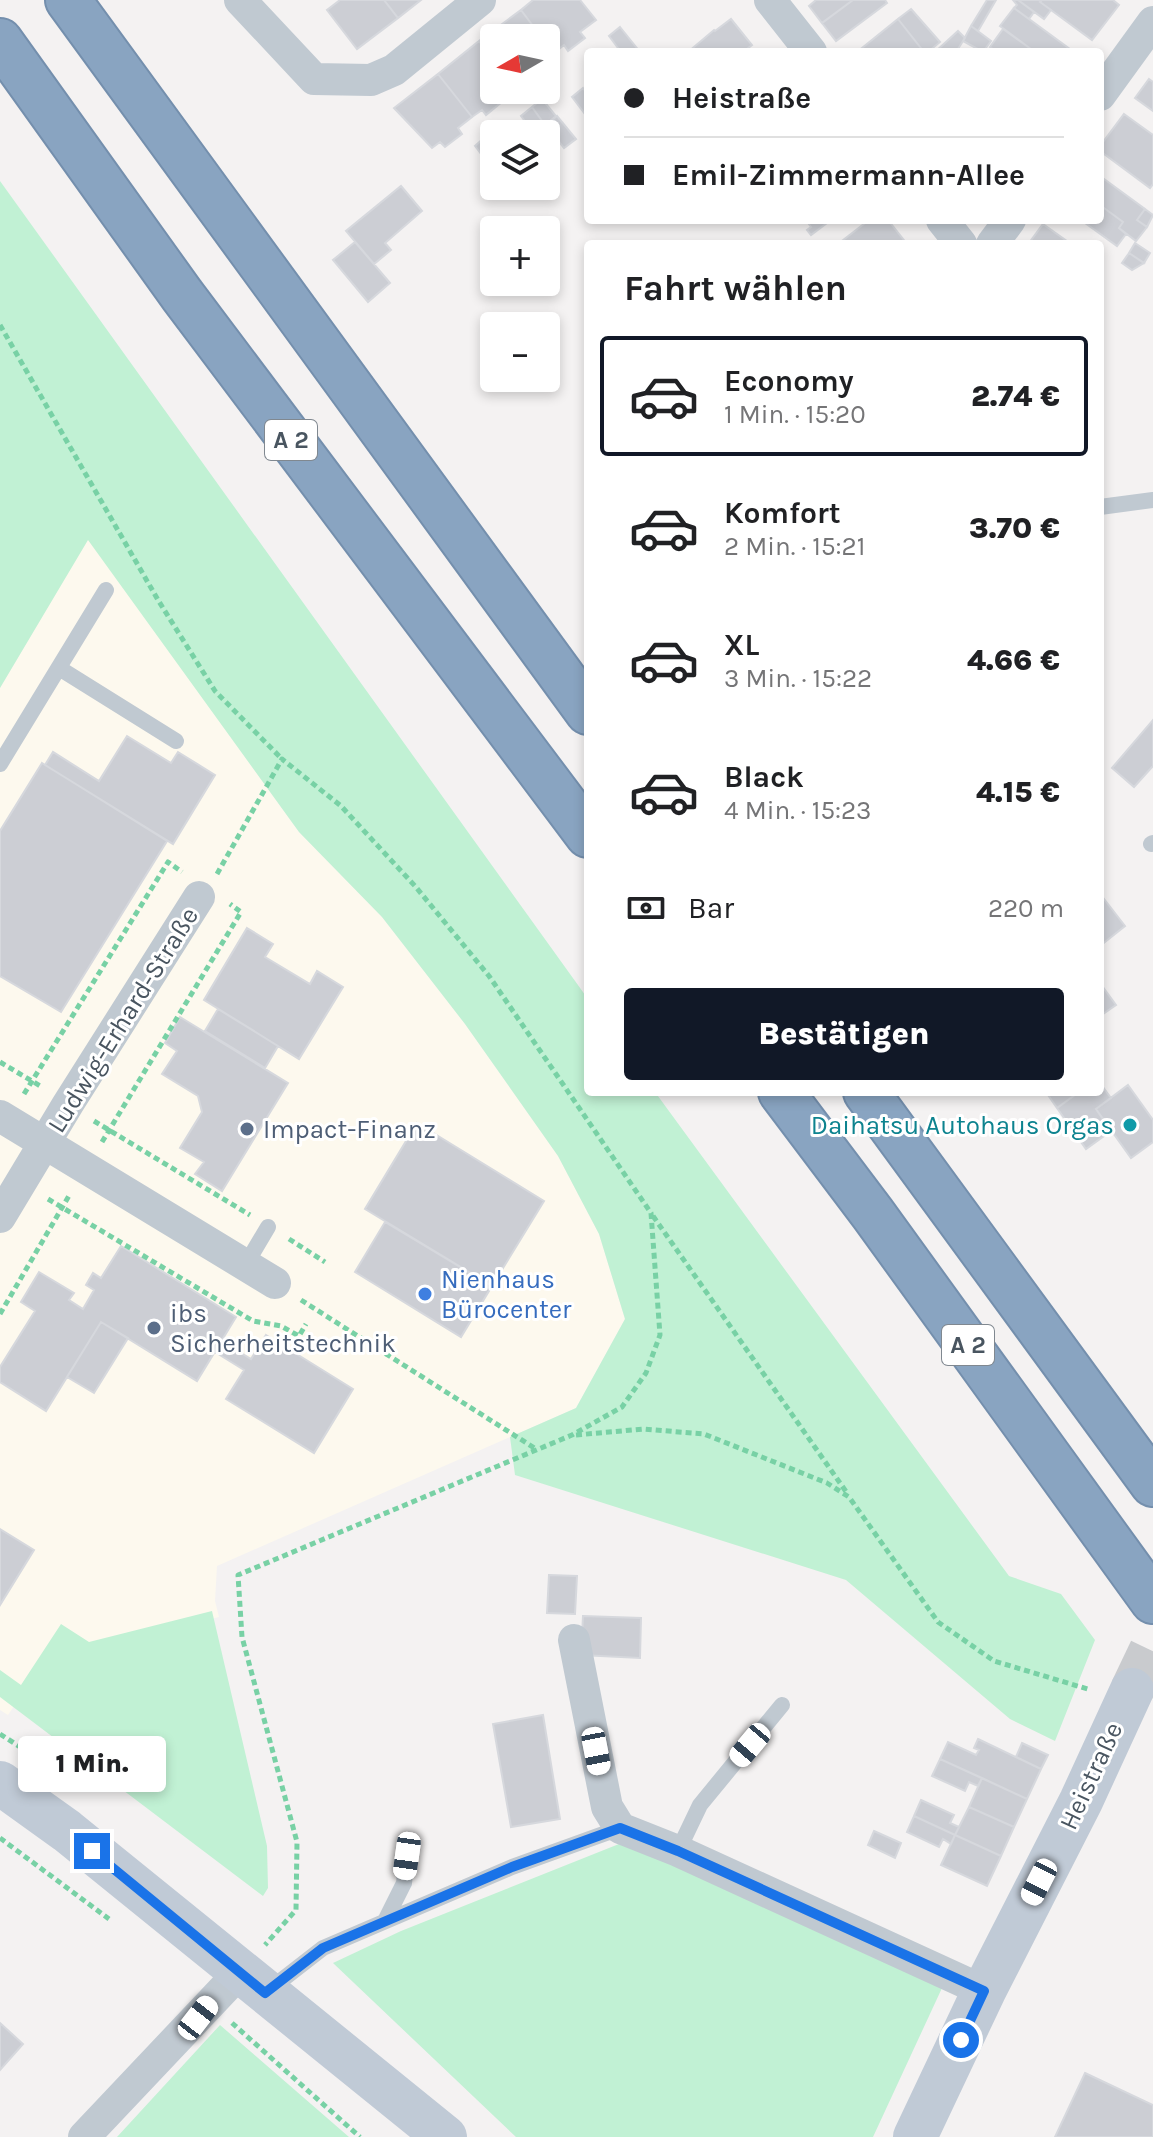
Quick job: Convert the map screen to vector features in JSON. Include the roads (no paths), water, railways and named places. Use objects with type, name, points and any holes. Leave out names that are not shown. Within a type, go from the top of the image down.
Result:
[{"type":"highway","points":[[68,0],[584,707]]},
{"type":"highway","name":"A 2","points":[[0,41],[182,295],[584,830]]},
{"type":"highway","name":"A 2","points":[[784,1096],[1153,1601]]},
{"type":"highway","name":"A 2","points":[[869,1096],[1153,1484]]},
{"type":"main road","name":"Heistraße","points":[[915,2137],[1130,1695]]},
{"type":"main road","points":[[0,1783],[67,1831],[445,2137]]},
{"type":"main road","points":[[252,1983],[397,2137]]},
{"type":"street","points":[[240,0],[314,79],[371,80],[394,70],[480,0]]},
{"type":"street","points":[[770,0],[808,48]]},
{"type":"street","points":[[1104,89],[1153,22]]},
{"type":"street","points":[[945,224],[958,240]]},
{"type":"street","name":"Ludwig-Erhard-Straße","points":[[0,1217],[199,897]]},
{"type":"street","name":"Ludwig-Erhard-Straße","points":[[0,1116],[275,1283]]},
{"type":"street","points":[[574,1640],[607,1807],[620,1828],[678,1851],[984,1991]]},
{"type":"street","points":[[84,2137],[209,2004],[252,1983]]},
{"type":"lane","points":[[1104,506],[1153,500]]},
{"type":"lane","points":[[0,764],[106,590]]},
{"type":"lane","points":[[59,668],[176,741]]},
{"type":"lane","points":[[246,1264],[268,1227]]},
{"type":"lane","points":[[678,1851],[700,1805],[782,1705]]},
{"type":"lane","points":[[252,1983],[323,1948],[512,1867],[620,1828]]},
{"type":"lane","points":[[385,1921],[404,1883],[407,1856]]},
{"type":"tunnel","points":[[1132,1690],[1153,1646]]},
{"type":"place","name":"Daihatsu Autohaus Orgas","points":[[1130,1125]]},
{"type":"place","name":"Impact-Finanz","points":[[247,1129]]},
{"type":"place","name":"Nienhaus Bürocenter","points":[[425,1294]]},
{"type":"place","name":"ibs Sicherheitstechnik","points":[[154,1328]]}]
